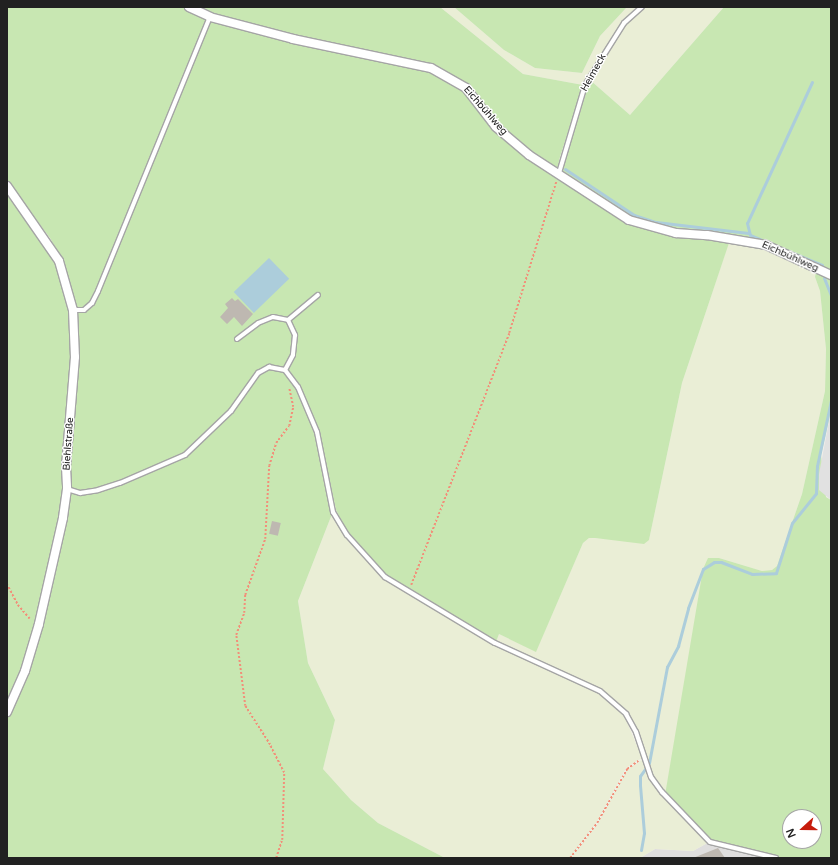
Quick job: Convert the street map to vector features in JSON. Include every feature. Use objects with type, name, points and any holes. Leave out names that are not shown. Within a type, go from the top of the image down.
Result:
[{"type":"street","name":"Eichbühlweg","points":[[189,7],[210,17],[292,40],[431,68],[466,88],[496,127],[529,155],[559,173],[629,220],[676,233],[707,235],[766,245],[831,275]]},
{"type":"street","name":"Biehlstraße","points":[[7,186],[59,261],[73,310],[75,357],[66,467],[68,489],[39,624],[25,671],[7,712]]},
{"type":"lane","name":"Heimeck","points":[[559,173],[586,85],[624,22],[642,7]]},
{"type":"lane","points":[[73,310],[84,310],[92,303],[98,291],[210,17]]},
{"type":"lane","points":[[237,339],[258,322],[272,318],[288,320],[318,295]]},
{"type":"lane","points":[[285,370],[293,355],[295,335],[288,320]]},
{"type":"lane","points":[[68,489],[80,493],[98,490],[120,483],[184,455],[231,411],[258,373],[269,367],[285,370],[298,386],[317,432],[334,512],[347,535],[362,554],[385,577],[496,643],[600,691],[626,714],[636,732],[643,758],[651,777],[669,802],[710,842],[776,858]]},
{"type":"path","points":[[408,591],[509,333],[559,173]]},
{"type":"path","points":[[276,858],[282,840],[284,773],[270,745],[245,706],[236,635],[244,613],[245,595],[265,539],[270,456],[289,426],[292,407],[288,385]]},
{"type":"path","points":[[7,584],[18,604],[29,618],[39,624]]},
{"type":"path","points":[[570,858],[597,823],[627,769],[643,758]]},
{"type":"shaded area","points":[[831,411],[831,500],[819,490],[819,474]]},
{"type":"shaded area","points":[[711,841],[778,858],[640,858],[655,849],[693,851]]},
{"type":"green space","points":[[7,7],[440,7],[523,74],[583,85],[560,157],[557,170],[560,177],[590,80],[630,115],[724,7],[831,7],[831,411],[821,455],[826,497],[831,500],[831,858],[778,858],[711,841],[665,795],[703,569],[708,558],[719,558],[762,571],[772,570],[777,566],[802,494],[825,391],[826,349],[820,291],[815,277],[816,271],[766,246],[730,240],[682,383],[649,540],[644,544],[589,538],[583,543],[536,652],[499,634],[496,642],[385,575],[348,534],[336,510],[319,431],[299,386],[288,370],[294,356],[283,371],[296,387],[315,432],[332,514],[298,601],[308,663],[335,720],[323,769],[351,800],[378,823],[445,858],[7,858],[7,192],[55,263],[68,310],[71,357],[64,490],[80,495],[98,491],[185,456],[230,410],[184,454],[120,481],[80,492],[67,489],[76,308],[62,259],[50,238],[7,181]]},
{"type":"green space","points":[[440,7],[454,7],[504,50],[535,68],[582,73],[600,36],[627,7],[640,7],[623,22],[583,85],[523,74]]},
{"type":"green space","points":[[454,7],[627,7],[600,36],[582,73],[535,68],[504,50]]},
{"type":"green space","points":[[644,7],[724,7],[630,115],[590,80],[625,23]]},
{"type":"green space","points":[[730,239],[766,246],[816,271],[815,277],[820,291],[826,349],[825,391],[802,494],[777,566],[772,570],[762,571],[719,558],[708,559],[665,797],[709,842],[693,851],[655,849],[640,858],[571,858],[598,823],[627,769],[645,758],[628,713],[615,700],[601,690],[496,642],[499,634],[536,651],[583,543],[589,538],[649,540],[682,383]]},
{"type":"green space","points":[[332,514],[346,537],[384,578],[495,643],[599,693],[624,715],[642,758],[626,768],[597,822],[570,858],[445,858],[378,823],[351,800],[323,769],[335,720],[308,663],[298,601]]},
{"type":"water","points":[[269,258],[289,279],[254,313],[234,292]]},
{"type":"building","points":[[232,298],[235,301],[238,299],[253,314],[242,326],[234,317],[227,324],[220,317],[228,308],[225,304]]},
{"type":"building","points":[[272,521],[281,523],[278,536],[269,534]]},
{"type":"building","points":[[718,848],[725,858],[693,858]]},
{"type":"waterway","points":[[812,82],[747,223],[750,235],[822,265]]},
{"type":"waterway","points":[[565,169],[634,215],[656,222],[748,233]]},
{"type":"waterway","points":[[824,278],[831,295]]},
{"type":"waterway","points":[[649,763],[667,667],[678,646],[688,608],[703,569],[714,562],[721,562],[752,574],[776,573],[792,523],[816,493],[817,466],[831,400]]},
{"type":"waterway","points":[[641,850],[644,833],[640,776],[645,769]]}]
